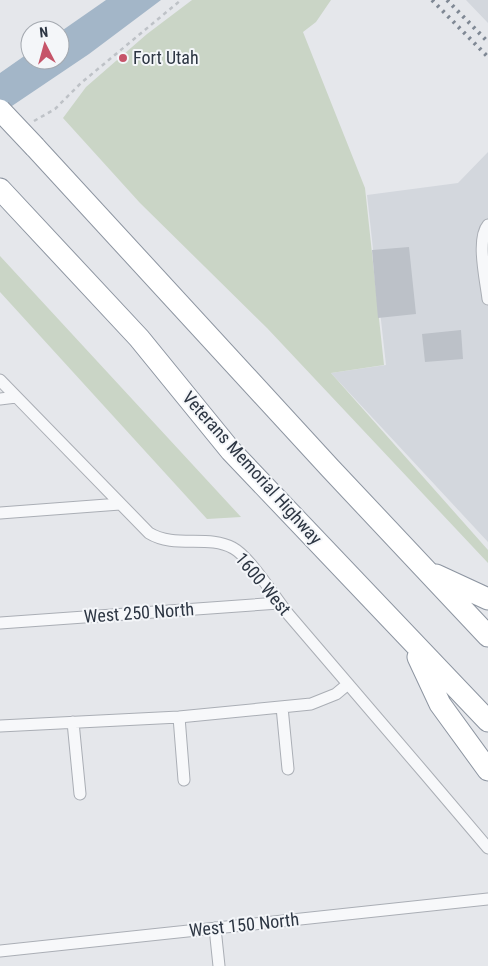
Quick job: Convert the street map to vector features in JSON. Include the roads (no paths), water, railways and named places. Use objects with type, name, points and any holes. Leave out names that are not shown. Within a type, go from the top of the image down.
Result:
[{"type":"highway","points":[[0,110],[488,636]]},
{"type":"highway","name":"Veterans Memorial Highway","points":[[0,189],[139,338],[231,451],[488,721]]},
{"type":"highway","points":[[426,571],[488,599]]},
{"type":"highway","points":[[409,638],[440,704],[488,770]]},
{"type":"street","points":[[488,226],[484,230],[482,246],[488,299]]},
{"type":"street","name":"1600 West","points":[[0,380],[120,504],[157,538],[166,541],[219,543],[233,548],[244,557],[279,603],[488,848]]},
{"type":"street","points":[[0,399],[16,397]]},
{"type":"street","points":[[0,513],[120,504]]},
{"type":"street","name":"West 250 North","points":[[0,623],[279,603]]},
{"type":"street","points":[[0,726],[179,717],[311,704],[336,694],[348,684]]},
{"type":"street","points":[[282,707],[288,769]]},
{"type":"street","points":[[179,717],[184,780]]},
{"type":"street","points":[[73,722],[80,794]]},
{"type":"street","name":"West 150 North","points":[[0,951],[488,899]]},
{"type":"street","points":[[215,928],[219,966]]},
{"type":"water","points":[[106,0],[161,0],[70,67],[70,25]]},
{"type":"water","points":[[20,59],[20,70],[65,70],[0,114],[0,73]]},
{"type":"railway","points":[[432,0],[488,57]]},
{"type":"railway","points":[[447,0],[488,42]]},
{"type":"place","name":"Fort Utah","points":[[123,58]]}]
